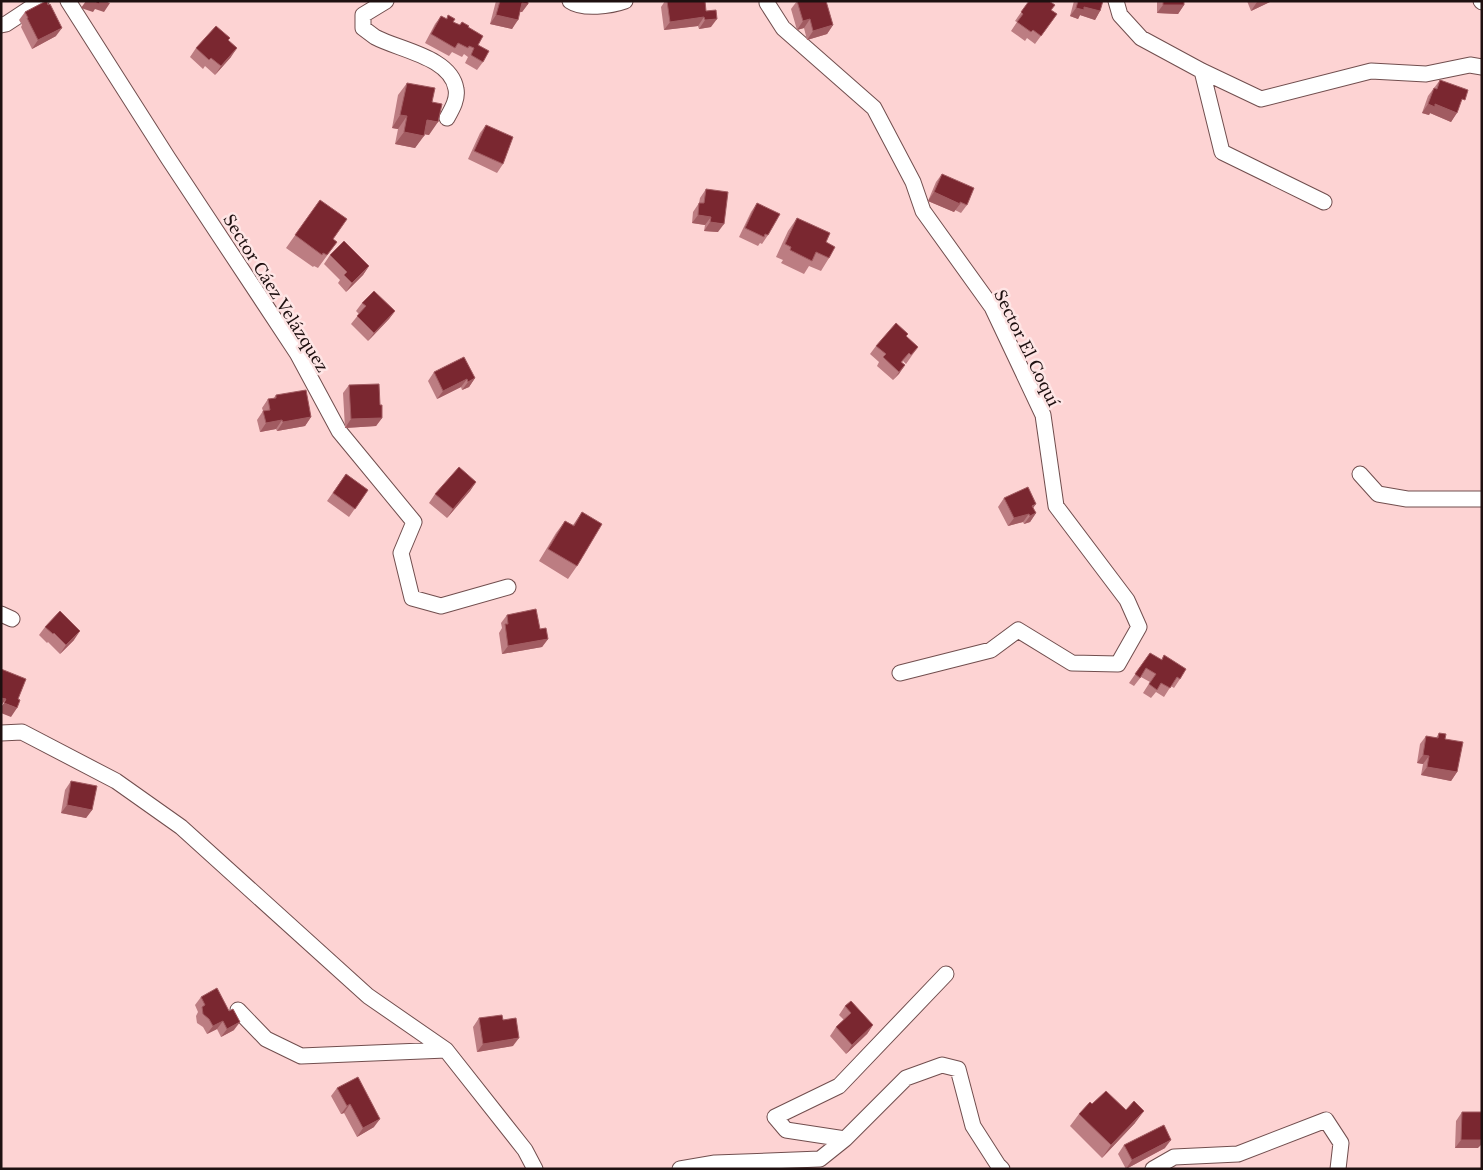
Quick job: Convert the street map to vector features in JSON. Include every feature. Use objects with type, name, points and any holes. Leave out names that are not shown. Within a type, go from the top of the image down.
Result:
[{"type":"street","points":[[1,25],[40,1]]},
{"type":"street","name":"Sector Cáez Velázquez","points":[[68,1],[168,158],[297,353],[339,432],[414,522],[401,553],[412,598],[441,606],[508,587]]},
{"type":"street","points":[[386,1],[363,15],[363,28],[376,37],[422,55],[451,75],[457,90],[455,103],[447,118]]},
{"type":"street","points":[[570,1],[577,6],[613,5],[626,1]]},
{"type":"street","points":[[1116,1],[1120,15],[1140,38],[1202,72],[1261,98],[1371,71],[1426,74],[1470,65],[1482,67]]},
{"type":"street","name":"Sector El Coquí","points":[[766,2],[783,28],[874,108],[913,182],[923,211],[992,307],[1043,415],[1056,506],[1127,600],[1138,627],[1118,664],[1072,663],[1018,630],[991,650],[900,674]]},
{"type":"street","points":[[1202,72],[1222,152],[1324,202]]},
{"type":"street","points":[[1360,474],[1378,494],[1407,500],[1482,499]]},
{"type":"street","points":[[1,723],[116,781],[181,828],[368,996],[446,1050],[526,1150],[535,1169]]},
{"type":"street","points":[[1,733],[22,732]]},
{"type":"street","points":[[845,1139],[786,1130],[775,1117],[839,1086],[946,974]]},
{"type":"street","points":[[238,1010],[266,1039],[301,1056],[446,1050]]},
{"type":"street","points":[[680,1169],[715,1162],[820,1159],[845,1139],[906,1078],[942,1065],[958,1069],[973,1126],[1002,1169]]},
{"type":"street","points":[[1153,1169],[1174,1157],[1238,1154],[1326,1120],[1341,1143],[1338,1169]]},
{"type":"building","points":[[46,1],[48,5],[50,4],[62,28],[38,40],[25,12]]},
{"type":"building","points":[[500,1],[528,1],[528,4],[522,3],[518,20],[496,15]]},
{"type":"building","points":[[667,1],[705,1],[706,11],[716,10],[717,19],[705,20],[704,17],[670,22]]},
{"type":"building","points":[[797,1],[826,1],[833,25],[813,31],[810,19],[803,21]]},
{"type":"building","points":[[1029,1],[1049,1],[1055,5],[1051,10],[1057,14],[1041,36],[1033,30],[1031,32],[1017,22]]},
{"type":"building","points":[[1078,1],[1103,1],[1100,11],[1084,7],[1084,10],[1076,8]]},
{"type":"building","points":[[1163,1],[1184,1],[1184,5],[1163,5]]},
{"type":"building","points":[[448,15],[455,19],[453,22],[460,25],[462,22],[483,36],[478,45],[489,51],[483,62],[471,55],[474,48],[469,46],[468,48],[458,43],[455,48],[431,34],[441,16],[447,19]]},
{"type":"building","points":[[216,26],[230,38],[228,40],[237,48],[221,66],[211,58],[209,60],[196,48]]},
{"type":"building","points":[[1440,80],[1468,90],[1465,100],[1462,99],[1457,113],[1435,104],[1435,107],[1428,104],[1434,88],[1437,89]]},
{"type":"building","points":[[407,83],[435,88],[432,102],[442,104],[438,122],[427,120],[424,136],[404,132],[407,116],[400,115]]},
{"type":"building","points":[[486,125],[513,137],[503,164],[474,151]]},
{"type":"building","points":[[942,174],[974,188],[967,205],[960,202],[960,204],[934,192]]},
{"type":"building","points":[[706,189],[728,192],[724,224],[710,222],[711,217],[698,215],[699,203],[704,203]]},
{"type":"building","points":[[320,200],[347,219],[333,239],[337,242],[327,255],[323,253],[322,255],[295,235]]},
{"type":"building","points":[[757,203],[780,214],[768,235],[765,234],[764,237],[745,228]]},
{"type":"building","points":[[797,218],[830,233],[826,242],[835,247],[829,258],[816,252],[812,261],[790,250],[791,247],[785,244]]},
{"type":"building","points":[[344,241],[369,266],[352,283],[344,275],[347,272],[330,255]]},
{"type":"building","points":[[374,291],[395,311],[374,333],[357,316],[366,306],[362,303]]},
{"type":"building","points":[[896,323],[918,347],[901,362],[905,365],[899,372],[883,357],[886,354],[876,346]]},
{"type":"building","points":[[464,357],[475,378],[468,382],[467,379],[443,391],[434,372]]},
{"type":"building","points":[[379,384],[382,418],[351,419],[349,385]]},
{"type":"building","points":[[306,390],[311,417],[266,423],[263,411],[270,410],[268,399],[276,398],[276,395]]},
{"type":"building","points":[[459,467],[476,482],[453,509],[435,494]]},
{"type":"building","points":[[346,474],[368,490],[355,509],[333,493]]},
{"type":"building","points":[[1028,487],[1036,504],[1032,506],[1036,513],[1030,516],[1029,514],[1014,518],[1004,498]]},
{"type":"building","points":[[582,512],[602,524],[577,566],[548,549],[565,521],[574,526]]},
{"type":"building","points":[[536,609],[540,629],[546,628],[548,639],[508,646],[505,624],[508,624],[507,615]]},
{"type":"building","points":[[60,611],[80,631],[66,645],[45,627]]},
{"type":"building","points":[[1150,653],[1162,660],[1164,655],[1186,669],[1180,679],[1177,677],[1170,688],[1161,683],[1157,690],[1149,684],[1156,674],[1146,668],[1140,678],[1135,674]]},
{"type":"building","points":[[1,669],[26,679],[18,699],[20,700],[17,708],[4,703],[6,699],[1,698]]},
{"type":"building","points":[[1439,733],[1446,734],[1445,739],[1463,742],[1457,772],[1427,767],[1429,756],[1423,755],[1426,736],[1438,738]]},
{"type":"building","points":[[71,781],[97,786],[92,810],[67,805]]},
{"type":"building","points":[[217,988],[229,1011],[233,1009],[240,1022],[227,1029],[223,1021],[213,1026],[203,1014],[202,1007],[205,1005],[201,997]]},
{"type":"building","points":[[851,1001],[873,1025],[852,1045],[836,1027],[851,1013],[845,1006]]},
{"type":"building","points":[[502,1015],[503,1020],[516,1018],[519,1038],[483,1044],[479,1018]]},
{"type":"building","points":[[358,1077],[380,1119],[363,1128],[350,1104],[347,1106],[337,1088]]},
{"type":"building","points":[[1106,1091],[1126,1110],[1134,1101],[1144,1111],[1111,1145],[1079,1114],[1090,1102],[1092,1104]]},
{"type":"building","points":[[1462,1112],[1482,1112],[1482,1140],[1461,1140]]},
{"type":"building","points":[[1164,1125],[1171,1140],[1132,1160],[1124,1145]]}]
